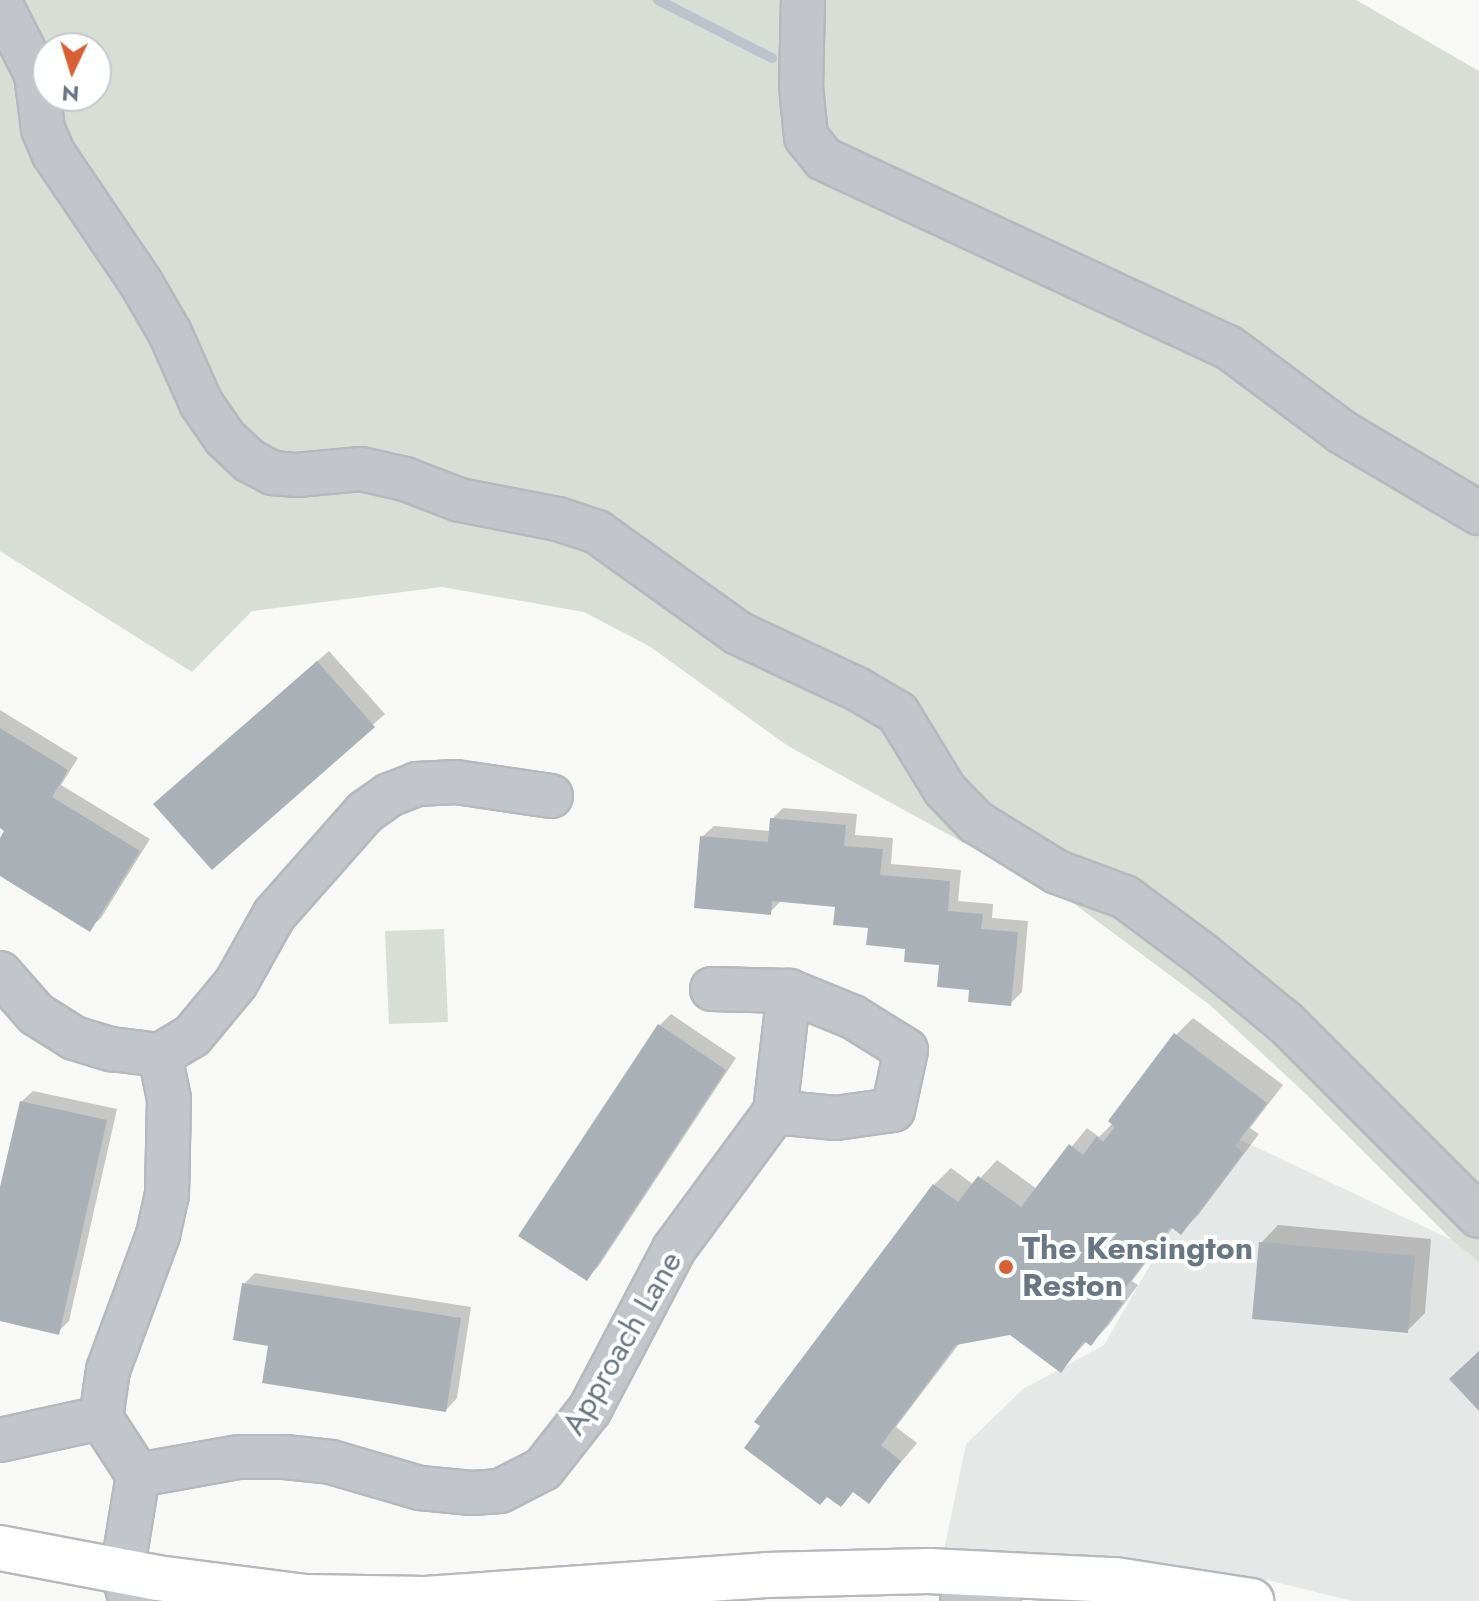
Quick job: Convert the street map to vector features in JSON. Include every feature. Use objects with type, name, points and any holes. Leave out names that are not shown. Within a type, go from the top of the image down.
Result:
[{"type":"main road","points":[[0,1548],[117,1591],[238,1590],[365,1599],[425,1599],[837,1572],[981,1592],[1115,1580],[1251,1601]]},
{"type":"lane","points":[[803,0],[801,86],[806,137],[824,159],[1228,347],[1342,432],[1479,513]]},
{"type":"lane","points":[[0,3],[36,74],[43,129],[53,153],[148,295],[170,333],[201,403],[225,438],[250,461],[273,473],[297,475],[361,469],[405,479],[460,500],[558,519],[597,532],[738,633],[859,690],[898,713],[945,790],[976,822],[1057,872],[1125,897],[1203,955],[1285,1022],[1479,1216]]},
{"type":"lane","points":[[0,973],[36,1014],[74,1038],[111,1049],[160,1055],[192,1036],[236,983],[274,915],[365,812],[389,795],[417,784],[456,782],[551,796]]},
{"type":"lane","points":[[712,989],[789,991],[853,1017],[906,1050],[893,1110],[836,1118],[775,1112]]},
{"type":"lane","name":"Approach Lane","points":[[138,1475],[239,1457],[285,1457],[331,1462],[420,1488],[472,1493],[500,1491],[543,1469],[590,1409],[674,1249],[775,1112],[789,991]]},
{"type":"lane","points":[[117,1591],[138,1475],[101,1418],[108,1370],[158,1235],[167,1194],[169,1099],[160,1055]]},
{"type":"lane","points":[[0,1440],[101,1418]]},
{"type":"shaded area","points":[[0,0],[1356,0],[1479,71],[1479,1262],[1452,1240],[1307,1095],[1210,1005],[1073,903],[788,746],[649,646],[584,612],[442,587],[252,611],[192,672],[0,551]]},
{"type":"shaded area","points":[[444,929],[448,1022],[389,1024],[385,931]]},
{"type":"shaded area","points":[[1226,1133],[1452,1240],[1479,1262],[1479,1601],[1352,1601],[1271,1581],[1163,1563],[1063,1553],[944,1550],[966,1444],[1023,1389],[1104,1345]]},
{"type":"building","points":[[317,661],[375,727],[212,870],[153,804]]},
{"type":"building","points":[[0,728],[68,770],[52,797],[140,851],[90,932],[0,876],[0,838],[4,831],[0,828]]},
{"type":"building","points":[[770,818],[846,825],[844,846],[883,849],[880,875],[950,881],[948,911],[983,914],[981,929],[1018,932],[1011,1006],[968,1002],[969,990],[937,987],[939,965],[904,962],[905,949],[866,945],[868,928],[833,925],[835,907],[772,901],[771,915],[694,908],[700,836],[768,842]]},
{"type":"building","points":[[658,1024],[726,1070],[587,1281],[518,1236]]},
{"type":"building","name":"The Kensington Reston","points":[[1174,1033],[1267,1103],[1235,1146],[1243,1153],[1181,1235],[1171,1227],[1117,1299],[1123,1303],[1091,1346],[1084,1341],[1061,1373],[1010,1335],[956,1345],[881,1445],[901,1461],[869,1504],[853,1492],[841,1507],[827,1497],[820,1505],[744,1448],[760,1426],[754,1422],[933,1184],[958,1202],[978,1176],[1021,1207],[1069,1144],[1083,1155],[1097,1136],[1103,1142],[1115,1127],[1108,1121]]},
{"type":"building","points":[[20,1101],[107,1120],[59,1335],[0,1321],[0,1187]]},
{"type":"building","points":[[1259,1242],[1415,1256],[1408,1333],[1252,1319]]},
{"type":"building","points":[[242,1283],[461,1318],[446,1412],[262,1383],[268,1346],[233,1340]]},
{"type":"building","points":[[1479,1351],[1479,1411],[1449,1379]]},
{"type":"waterway","points":[[658,0],[772,58]]},
{"type":"place","name":"The Kensington Reston","points":[[1006,1267]]}]
